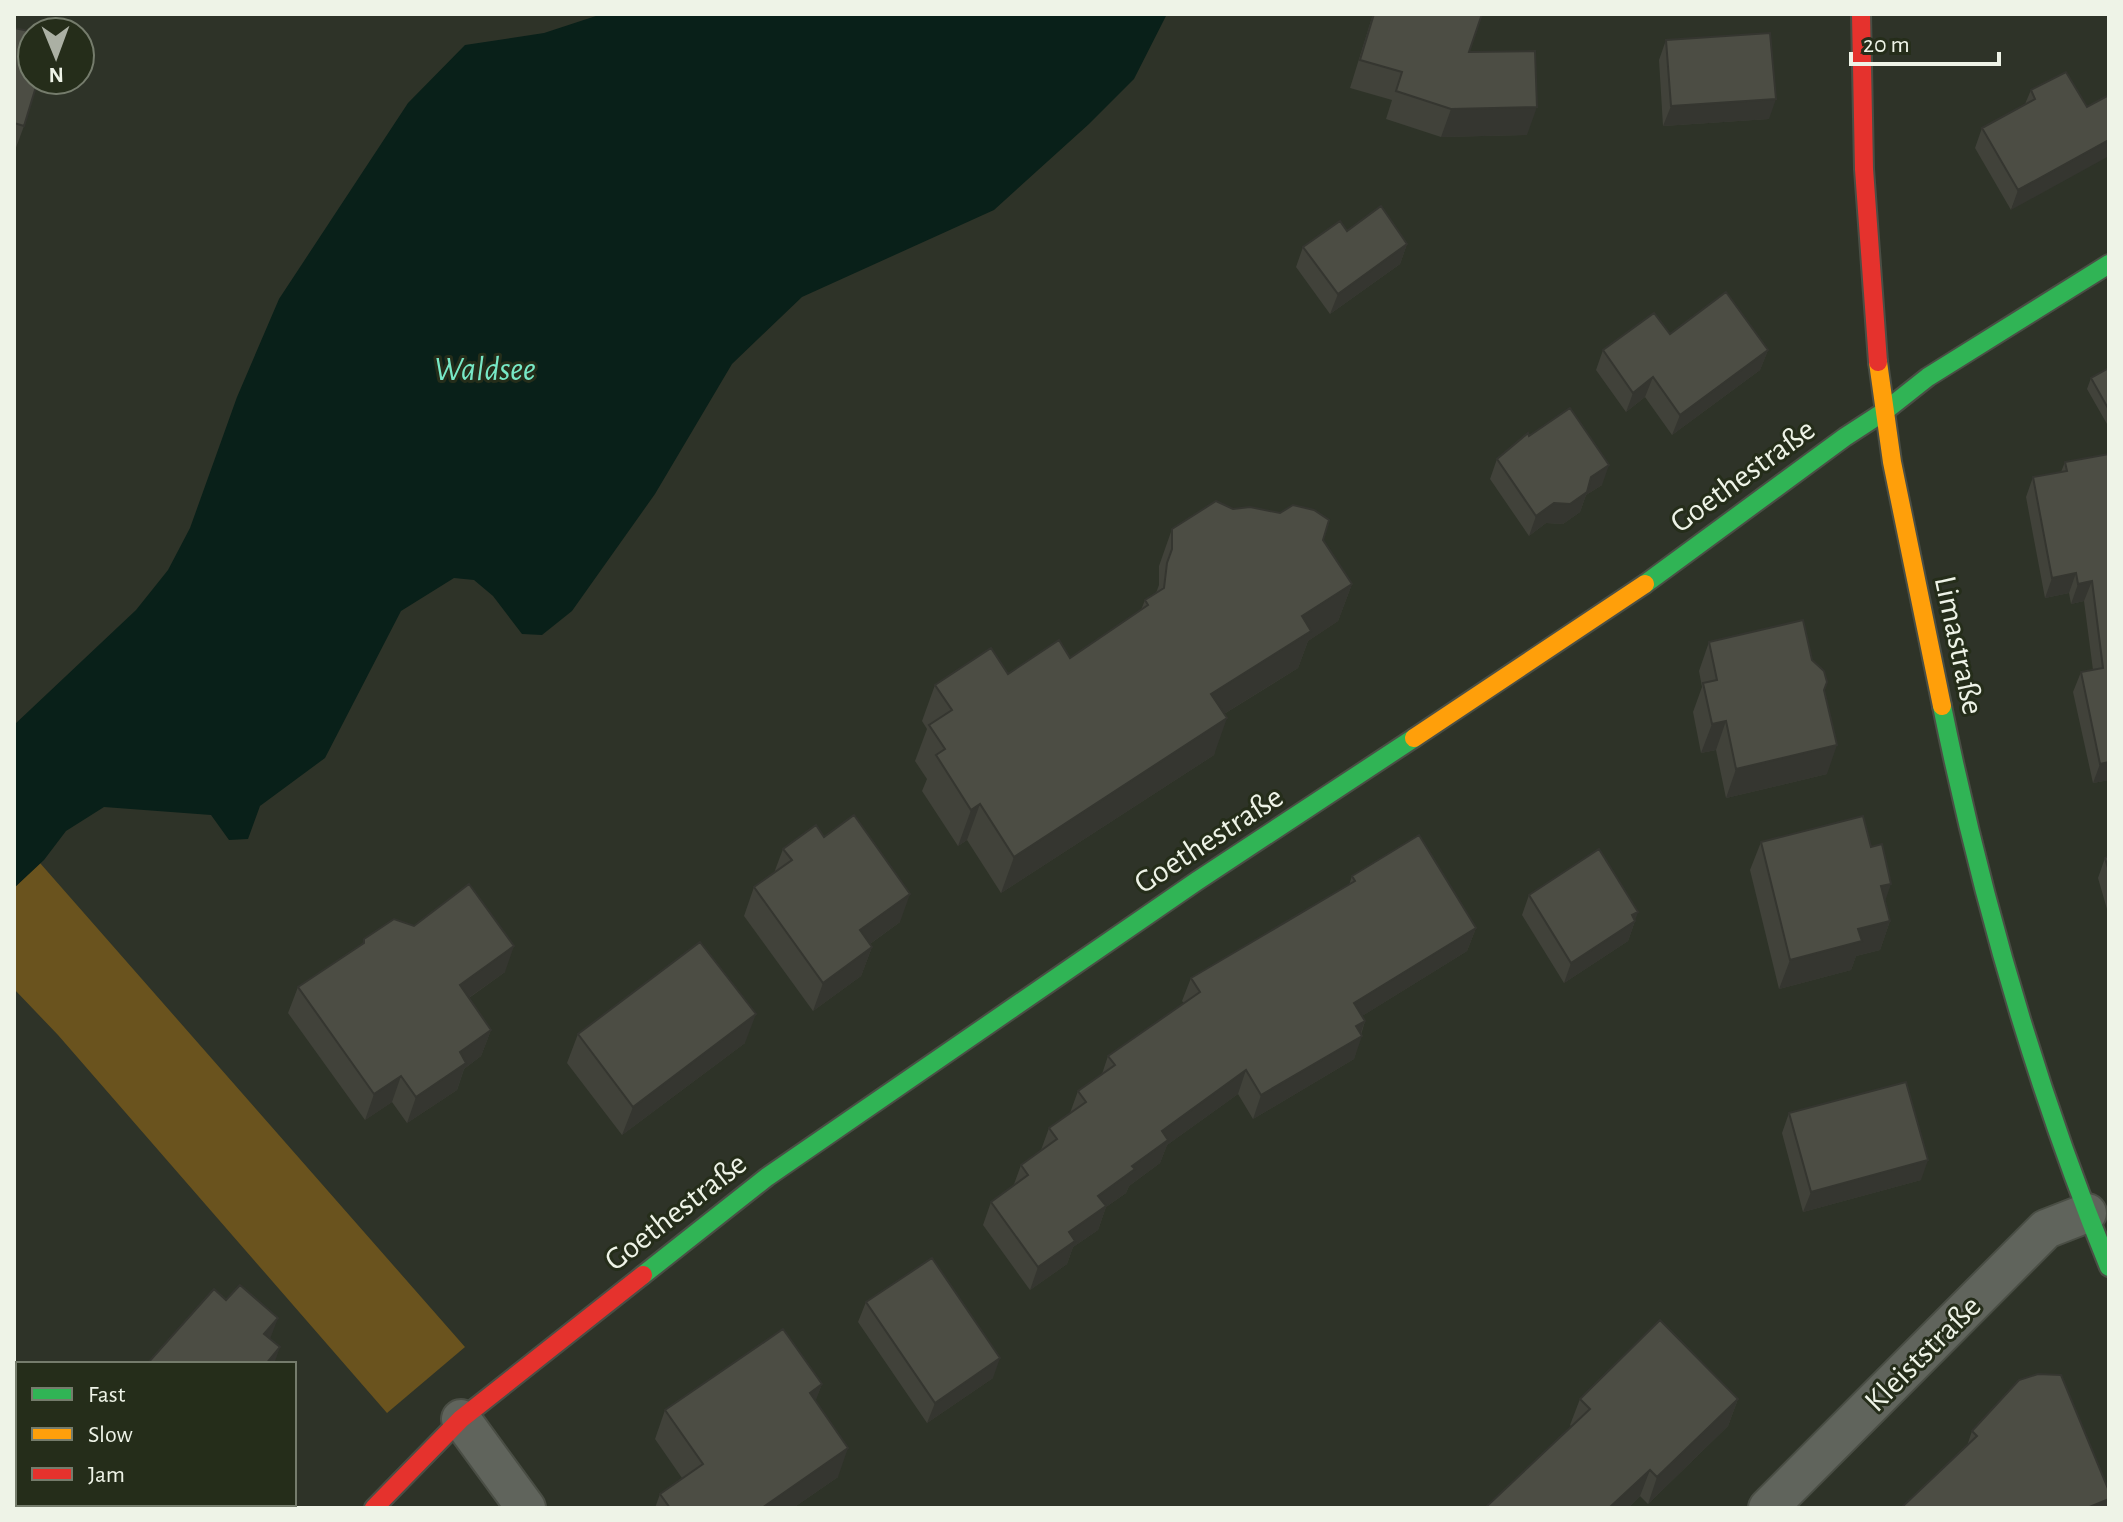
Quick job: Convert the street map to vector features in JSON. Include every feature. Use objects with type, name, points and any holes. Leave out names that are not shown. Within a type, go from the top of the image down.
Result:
[{"type":"street","name":"Limastraße","points":[[1861,14],[1864,169],[1878,366],[1892,462],[1963,808],[2008,979],[2087,1213],[2109,1267]]},
{"type":"street","name":"Goethestraße","points":[[374,1508],[461,1419],[767,1177],[1197,881],[1619,603],[1928,377],[2109,264]]},
{"type":"street","name":"Kleiststraße","points":[[1768,1508],[2046,1229],[2087,1213]]},
{"type":"street","points":[[461,1419],[526,1508]]},
{"type":"shaded area","points":[[40,863],[465,1347],[387,1413],[58,1035],[14,989],[14,888]]},
{"type":"water","name":"Waldsee","points":[[602,14],[1167,14],[1134,79],[994,210],[802,297],[732,364],[655,494],[572,611],[542,635],[522,634],[493,596],[474,580],[454,578],[401,611],[325,758],[260,806],[248,839],[229,840],[211,815],[104,807],[66,831],[44,860],[14,888],[14,725],[136,610],[168,570],[190,528],[237,397],[279,299],[408,103],[465,45],[544,33]]},
{"type":"building","points":[[1374,14],[1482,14],[1469,52],[1535,51],[1537,107],[1451,109],[1396,91],[1402,72],[1360,60]]},
{"type":"building","points":[[14,28],[16,96],[33,96],[24,126],[14,123]]},
{"type":"building","points":[[1770,33],[1776,99],[1671,106],[1666,40]]},
{"type":"building","points":[[2066,72],[2087,107],[2109,95],[2109,140],[2018,190],[1982,128],[2035,99],[2031,90]]},
{"type":"building","points":[[1381,206],[1407,244],[1338,294],[1303,247],[1340,221],[1347,231]]},
{"type":"building","points":[[1726,292],[1768,350],[1680,415],[1653,377],[1633,393],[1603,350],[1654,313],[1670,334]]},
{"type":"building","points":[[2109,368],[2109,410],[2091,378]]},
{"type":"building","points":[[1570,408],[1609,465],[1591,477],[1587,492],[1570,504],[1554,503],[1536,516],[1497,459],[1528,433],[1529,436]]},
{"type":"building","points":[[2109,454],[2109,762],[2100,764],[2081,672],[2103,668],[2092,581],[2078,584],[2076,573],[2052,578],[2033,477],[2067,471],[2065,462]]},
{"type":"building","points":[[1216,501],[1233,509],[1250,507],[1280,513],[1293,505],[1314,510],[1329,520],[1323,540],[1352,584],[1302,616],[1311,631],[1211,694],[1227,718],[1014,857],[980,804],[971,810],[936,755],[945,749],[929,725],[952,710],[935,685],[991,648],[1008,674],[1059,640],[1070,658],[1148,605],[1145,600],[1164,588],[1172,549],[1172,529]]},
{"type":"building","points":[[1803,620],[1812,660],[1824,671],[1827,682],[1824,690],[1837,745],[1736,769],[1726,721],[1712,724],[1703,683],[1717,680],[1709,642]]},
{"type":"building","points":[[854,815],[910,894],[860,930],[872,947],[823,983],[754,887],[792,860],[783,849],[816,825],[824,837]]},
{"type":"building","points":[[1863,816],[1871,847],[1882,844],[1891,884],[1881,886],[1890,921],[1858,929],[1862,941],[1790,960],[1761,842]]},
{"type":"building","points":[[1419,835],[1476,928],[1354,1003],[1365,1021],[1356,1026],[1362,1036],[1261,1095],[1246,1070],[1162,1131],[1168,1140],[1098,1196],[1106,1206],[1069,1232],[1075,1241],[1038,1267],[991,1202],[1028,1175],[1021,1165],[1057,1139],[1049,1128],[1086,1102],[1078,1091],[1115,1065],[1108,1056],[1200,992],[1191,978],[1355,881],[1352,876]]},
{"type":"building","points":[[1599,849],[1638,912],[1632,915],[1635,921],[1571,963],[1529,895]]},
{"type":"building","points":[[469,884],[514,946],[460,985],[491,1030],[460,1052],[466,1063],[416,1097],[401,1076],[374,1094],[298,987],[394,919],[414,926]]},
{"type":"building","points":[[700,942],[756,1014],[633,1107],[578,1034]]},
{"type":"building","points":[[1906,1082],[1928,1160],[1811,1192],[1789,1113]]},
{"type":"building","points":[[932,1258],[1000,1358],[935,1403],[866,1302]]},
{"type":"building","points":[[240,1285],[278,1318],[264,1334],[280,1347],[268,1362],[149,1362],[214,1289],[226,1300]]},
{"type":"building","points":[[1660,1320],[1738,1399],[1657,1477],[1650,1470],[1609,1508],[1485,1508],[1590,1409],[1580,1399]]},
{"type":"building","points":[[783,1329],[822,1384],[810,1393],[848,1448],[762,1508],[670,1508],[660,1494],[703,1464],[665,1410]]},
{"type":"building","points":[[2038,1374],[2061,1375],[2109,1491],[2109,1499],[2087,1508],[1901,1508],[1977,1436],[1972,1431],[2019,1380]]},
{"type":"traffic: fast","points":[[1645,584],[1928,377],[2109,264]]},
{"type":"traffic: fast","points":[[1942,706],[1974,849],[2012,990],[2057,1130],[2109,1267]]},
{"type":"traffic: fast","points":[[643,1275],[767,1177],[1197,881],[1414,738]]},
{"type":"traffic: slow","points":[[1878,362],[1892,462],[1942,706]]},
{"type":"traffic: slow","points":[[1414,738],[1645,584]]},
{"type":"traffic: jam","points":[[1861,14],[1864,169],[1878,362]]},
{"type":"traffic: jam","points":[[374,1508],[461,1419],[643,1275]]}]
